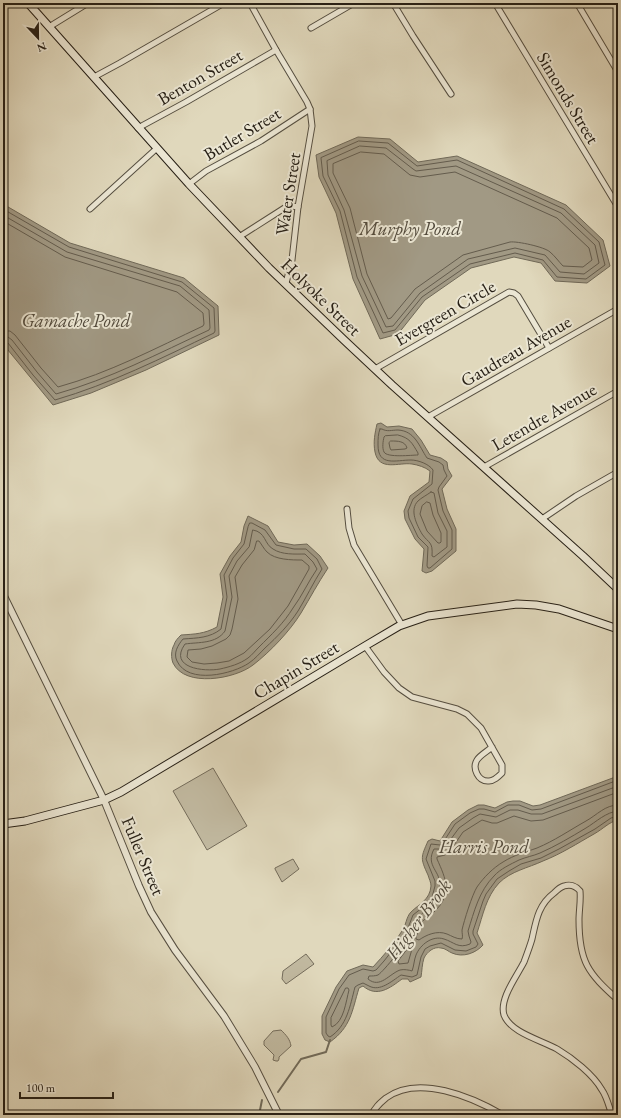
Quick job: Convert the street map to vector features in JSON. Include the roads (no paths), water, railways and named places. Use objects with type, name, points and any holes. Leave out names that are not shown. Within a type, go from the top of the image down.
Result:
[{"type":"main road","name":"Holyoke Street","points":[[28,3],[156,148],[269,268],[375,369],[618,589]]},
{"type":"main road","name":"Chapin Street","points":[[3,824],[25,821],[104,800],[121,792],[365,646],[402,625],[428,616],[517,604],[536,605],[559,609],[618,629]]},
{"type":"street","points":[[49,27],[88,3]]},
{"type":"street","points":[[94,77],[224,3]]},
{"type":"street","points":[[250,3],[310,109]]},
{"type":"street","points":[[312,28],[354,3]]},
{"type":"street","points":[[393,3],[451,94]]},
{"type":"street","name":"Simonds Street","points":[[495,3],[618,207]]},
{"type":"street","points":[[577,3],[618,72]]},
{"type":"street","name":"Benton Street","points":[[138,128],[276,50]]},
{"type":"street","name":"Butler Street","points":[[189,184],[206,172],[310,109]]},
{"type":"street","name":"Water Street","points":[[286,284],[292,260],[298,207],[312,126],[310,109]]},
{"type":"street","points":[[90,208],[156,148]]},
{"type":"street","points":[[239,237],[286,207],[298,207]]},
{"type":"street","name":"Evergreen Circle","points":[[375,369],[509,292],[518,296],[549,348]]},
{"type":"street","name":"Gaudreau Avenue","points":[[428,417],[618,309]]},
{"type":"street","name":"Letendre Avenue","points":[[484,467],[618,391]]},
{"type":"street","points":[[542,519],[576,496],[618,472]]},
{"type":"street","points":[[347,509],[349,528],[354,545],[402,625]]},
{"type":"street","name":"Fuller Street","points":[[3,594],[104,800],[143,896],[156,921],[175,950],[227,1021],[255,1067],[279,1115]]},
{"type":"street","points":[[365,646],[384,672],[399,688],[412,696],[457,709],[467,714],[481,728],[502,764],[502,773],[495,779],[488,782],[482,780],[477,774],[475,767],[478,759],[492,747]]},
{"type":"street","points":[[612,1115],[602,1089],[586,1071],[555,1048],[513,1027],[507,1020],[503,1010],[504,999],[524,962],[534,927],[542,907],[551,895],[562,887],[567,885],[572,886],[580,891],[579,928],[584,960],[596,979],[618,1000]]},
{"type":"street","points":[[372,1115],[377,1106],[389,1096],[400,1091],[424,1087],[465,1097],[503,1115]]},
{"type":"water","name":"Murphy Pond","points":[[358,137],[390,139],[418,162],[457,156],[566,205],[603,240],[610,266],[587,283],[555,281],[541,263],[514,257],[471,268],[425,300],[398,334],[380,339],[353,279],[336,213],[319,177],[316,155]]},
{"type":"water","name":"Gamache Pond","points":[[3,204],[70,243],[184,278],[218,306],[219,335],[146,370],[91,393],[53,405],[3,344]]},
{"type":"water","points":[[381,423],[387,427],[399,426],[412,429],[430,455],[441,458],[447,462],[448,469],[452,476],[442,489],[447,509],[456,529],[456,551],[432,571],[426,573],[422,571],[424,549],[415,539],[405,519],[404,511],[410,496],[429,482],[430,471],[421,466],[412,464],[390,465],[381,462],[377,458],[374,445],[377,424]]},
{"type":"water","points":[[248,516],[268,526],[278,542],[294,545],[307,544],[320,556],[328,568],[291,627],[273,648],[253,665],[235,674],[223,677],[211,679],[188,676],[179,671],[173,663],[173,647],[181,635],[204,632],[217,627],[223,597],[220,574],[230,556],[241,542],[244,526]]},
{"type":"water","name":"Harris Pond","points":[[618,776],[618,820],[563,852],[509,875],[499,883],[488,900],[477,933],[483,945],[480,948],[469,954],[460,955],[442,948],[436,948],[429,952],[424,958],[421,977],[410,982],[408,979],[402,979],[393,986],[378,991],[368,990],[363,986],[359,988],[347,1024],[330,1042],[325,1040],[322,1034],[322,1016],[336,987],[347,971],[363,965],[373,967],[399,936],[409,914],[429,895],[431,885],[422,858],[428,841],[432,839],[440,841],[452,822],[468,810],[478,805],[495,808],[507,802],[520,801],[533,806],[540,805]]},
{"type":"waterway","name":"Higher Brook","points":[[278,1092],[301,1059],[326,1052],[330,1040]]},
{"type":"waterway","name":"Higher Brook","points":[[259,1115],[262,1100]]}]
